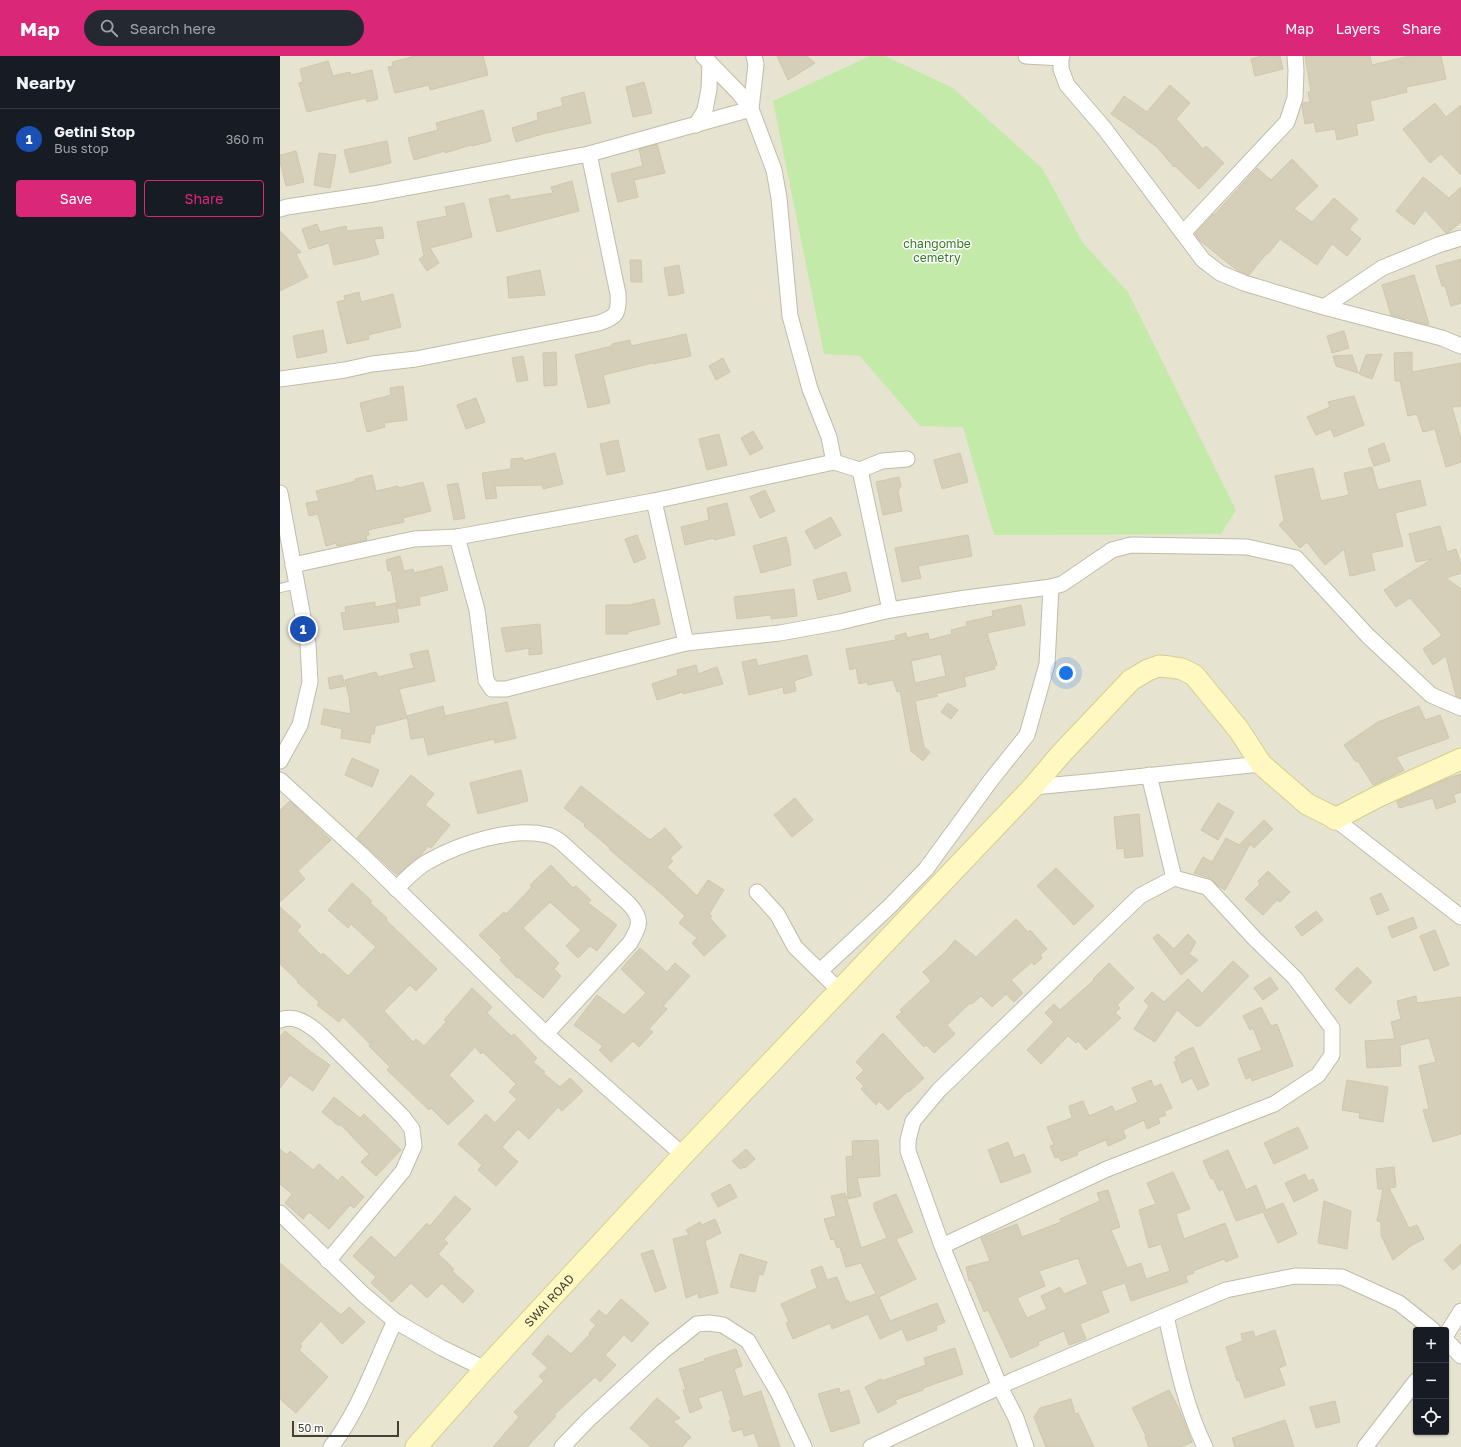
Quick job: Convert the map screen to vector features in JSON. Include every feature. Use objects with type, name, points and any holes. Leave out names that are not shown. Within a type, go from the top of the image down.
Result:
[{"type":"street","points":[[751,109],[756,64],[754,56]]},
{"type":"street","points":[[1026,56],[1062,57],[1061,69],[1067,85],[1104,128],[1203,260],[1220,273],[1244,283],[1324,307],[1442,338],[1461,346]]},
{"type":"street","points":[[1183,233],[1286,122],[1295,98],[1295,56]]},
{"type":"street","points":[[706,59],[739,93],[751,109],[774,170],[779,198],[790,316],[810,389],[827,430],[834,462]]},
{"type":"street","points":[[696,124],[705,110],[708,89],[706,59]]},
{"type":"street","points":[[280,209],[373,194],[589,154],[751,109]]},
{"type":"street","points":[[280,379],[346,370],[372,364],[416,359],[599,323],[616,315],[619,308],[618,294],[589,154]]},
{"type":"street","points":[[1324,307],[1382,268],[1461,238]]},
{"type":"street","points":[[1442,338],[1461,332]]},
{"type":"street","points":[[293,565],[414,540],[457,537],[654,501],[834,462],[860,470],[882,461],[907,459]]},
{"type":"street","points":[[860,470],[890,610]]},
{"type":"street","points":[[280,493],[308,644],[310,682],[300,725],[280,760]]},
{"type":"street","points":[[654,501],[686,643]]},
{"type":"street","points":[[457,537],[475,604],[486,680],[492,689],[506,689],[686,643],[780,633],[840,622],[890,610],[1051,587],[1062,584],[1112,550],[1131,545],[1247,547],[1296,558],[1368,636],[1431,695],[1461,708]]},
{"type":"street","points":[[820,971],[889,907],[926,869],[991,780],[1027,735],[1047,664],[1051,587]]},
{"type":"street","name":"SWAI ROAD","points":[[416,1447],[484,1369],[683,1154],[1033,787],[1060,755],[1131,680],[1148,670],[1159,666],[1182,669],[1194,675],[1239,730],[1261,764],[1307,804],[1335,819]]},
{"type":"street","points":[[1461,759],[1377,797],[1335,819],[1461,917]]},
{"type":"street","points":[[1033,787],[1261,764]]},
{"type":"street","points":[[1149,775],[1174,878]]},
{"type":"street","points":[[280,780],[361,854],[546,1034],[683,1154]]},
{"type":"street","points":[[396,889],[427,861],[461,846],[487,838],[532,833],[549,836],[561,842],[628,904],[637,915],[638,922],[638,930],[630,943],[546,1034]]},
{"type":"street","points":[[942,1246],[1106,1169],[1274,1104],[1318,1075],[1332,1055],[1332,1028],[1295,978],[1255,939],[1207,887],[1174,878],[1140,896],[939,1090],[913,1121],[908,1140],[908,1151],[942,1246],[1000,1387],[1016,1418],[1026,1447]]},
{"type":"street","points":[[757,892],[777,914],[795,947],[839,990]]},
{"type":"street","points":[[280,1020],[293,1018],[305,1022],[319,1033],[403,1117],[412,1129],[414,1146],[403,1171],[328,1261]]},
{"type":"street","points":[[280,1213],[363,1294],[395,1321],[442,1348],[484,1369]]},
{"type":"street","points":[[871,1447],[1000,1387],[1226,1290],[1295,1276],[1342,1277],[1398,1304],[1429,1327]]},
{"type":"street","points":[[1449,1330],[1461,1311]]},
{"type":"street","points":[[1166,1316],[1181,1382],[1197,1430],[1205,1447]]},
{"type":"street","points":[[331,1447],[362,1397],[376,1361],[395,1321]]},
{"type":"street","points":[[562,1447],[588,1419],[662,1352],[697,1324],[709,1323],[723,1325],[748,1341],[779,1394],[804,1447]]},
{"type":"street","points":[[1449,1343],[1461,1356]]},
{"type":"street","points":[[1365,1447],[1413,1385]]},
{"type":"lane","points":[[280,588],[297,584]]},
{"type":"shaded area","points":[[280,56],[1461,56],[1461,1447],[280,1447]]},
{"type":"green space","name":"changombe cemetry","points":[[870,56],[885,56],[953,88],[1042,168],[1083,243],[1128,292],[1236,510],[1221,534],[994,535],[963,427],[920,426],[860,356],[824,354],[773,101]]},
{"type":"building","points":[[415,56],[483,56],[488,75],[430,90],[429,85],[395,93],[388,67],[393,66],[392,62]]},
{"type":"building","points":[[777,56],[807,56],[815,63],[788,80]]},
{"type":"building","points":[[1262,56],[1280,56],[1283,69],[1255,76],[1251,59]]},
{"type":"building","points":[[1305,56],[1370,56],[1372,65],[1410,56],[1441,56],[1446,79],[1406,87],[1407,92],[1370,101],[1374,120],[1356,124],[1358,135],[1337,140],[1335,129],[1316,132],[1314,122],[1305,124],[1302,107],[1303,103],[1310,102],[1308,92],[1311,92]]},
{"type":"building","points":[[328,61],[333,76],[350,72],[351,75],[372,70],[378,99],[367,102],[366,98],[307,112],[299,83],[303,82],[300,69]]},
{"type":"building","points":[[644,82],[652,113],[633,117],[626,87]]},
{"type":"building","points":[[1170,85],[1190,103],[1176,119],[1203,149],[1206,146],[1224,163],[1199,189],[1175,166],[1174,167],[1157,147],[1111,114],[1124,96],[1147,112]]},
{"type":"building","points":[[584,92],[591,123],[542,134],[516,142],[512,128],[538,120],[537,113],[563,106],[561,98]]},
{"type":"building","points":[[1435,103],[1446,117],[1461,105],[1461,175],[1441,154],[1430,163],[1403,129]]},
{"type":"building","points":[[483,110],[491,141],[445,153],[445,151],[414,160],[408,138],[438,130],[436,123]]},
{"type":"building","points":[[387,141],[391,163],[350,173],[344,150]]},
{"type":"building","points":[[657,144],[665,173],[634,180],[638,197],[618,202],[611,174],[643,166],[639,149]]},
{"type":"building","points":[[296,151],[304,182],[286,186],[280,162],[280,155]]},
{"type":"building","points":[[319,153],[336,155],[330,188],[314,185]]},
{"type":"building","points":[[1292,159],[1318,186],[1294,209],[1312,222],[1334,198],[1358,219],[1349,229],[1361,239],[1347,256],[1332,244],[1317,265],[1280,239],[1249,275],[1238,271],[1199,240],[1195,234],[1257,168],[1271,180]]},
{"type":"building","points":[[1423,177],[1449,198],[1461,187],[1461,222],[1449,232],[1446,233],[1425,210],[1414,225],[1396,211]]},
{"type":"building","points":[[572,181],[579,211],[497,232],[489,199],[509,195],[510,200],[553,193],[551,187]]},
{"type":"building","points":[[464,203],[472,237],[430,248],[439,263],[427,271],[419,259],[424,256],[417,222],[447,216],[445,207]]},
{"type":"building","points":[[317,224],[320,232],[346,226],[347,231],[382,227],[384,238],[374,239],[379,254],[334,265],[329,243],[309,249],[302,229]]},
{"type":"building","points":[[280,231],[301,252],[296,254],[308,277],[280,291]]},
{"type":"building","points":[[1461,259],[1461,303],[1451,306],[1445,286],[1442,286],[1436,266]]},
{"type":"building","points":[[630,260],[641,260],[642,282],[631,282]]},
{"type":"building","points":[[679,265],[684,293],[669,296],[664,268]]},
{"type":"building","points":[[540,270],[545,295],[509,298],[507,277]]},
{"type":"building","points":[[1414,275],[1429,324],[1426,325],[1409,320],[1409,318],[1405,319],[1391,315],[1382,285]]},
{"type":"building","points":[[359,292],[361,302],[393,294],[401,327],[368,335],[369,339],[347,344],[337,302],[345,300],[344,296]]},
{"type":"building","points":[[323,330],[327,352],[297,358],[293,336]]},
{"type":"building","points":[[1344,331],[1349,348],[1332,353],[1327,336]]},
{"type":"building","points":[[686,334],[691,356],[603,375],[610,403],[588,408],[575,355],[630,340],[631,346]]},
{"type":"building","points":[[556,352],[557,385],[544,386],[543,353]]},
{"type":"building","points":[[1412,352],[1412,372],[1461,363],[1461,406],[1452,407],[1461,439],[1461,462],[1446,467],[1435,429],[1423,432],[1417,414],[1408,416],[1400,381],[1395,381],[1394,353]]},
{"type":"building","points":[[1382,354],[1372,379],[1359,374],[1366,355]]},
{"type":"building","points":[[1352,355],[1358,373],[1336,366],[1333,356]]},
{"type":"building","points":[[523,356],[528,380],[517,382],[512,358]]},
{"type":"building","points":[[723,358],[730,372],[716,380],[709,366]]},
{"type":"building","points":[[403,386],[407,420],[384,423],[385,427],[367,432],[360,403],[391,395],[390,388]]},
{"type":"building","points":[[1354,396],[1364,425],[1334,437],[1331,429],[1316,435],[1307,417],[1330,407],[1328,402]]},
{"type":"building","points":[[476,398],[485,422],[466,429],[457,405]]},
{"type":"building","points":[[753,431],[763,448],[750,455],[741,438]]},
{"type":"building","points":[[719,434],[727,465],[707,470],[699,439]]},
{"type":"building","points":[[618,440],[625,471],[607,475],[600,444]]},
{"type":"building","points":[[1384,443],[1390,461],[1374,466],[1368,449]]},
{"type":"building","points":[[555,453],[563,484],[543,489],[542,485],[495,486],[497,498],[486,499],[482,473],[511,469],[511,459],[523,458],[523,461]]},
{"type":"building","points":[[960,453],[968,482],[942,489],[934,460]]},
{"type":"building","points":[[1372,467],[1378,490],[1420,480],[1426,505],[1395,513],[1403,546],[1371,553],[1375,570],[1350,576],[1344,549],[1325,565],[1307,542],[1300,548],[1279,525],[1284,520],[1275,476],[1313,468],[1321,501],[1349,495],[1344,473]]},
{"type":"building","points":[[372,475],[376,491],[398,486],[399,488],[423,482],[431,511],[403,518],[404,522],[368,530],[369,535],[366,535],[367,540],[337,546],[336,543],[326,546],[318,514],[309,516],[306,503],[319,501],[316,491],[356,481],[355,479]]},
{"type":"building","points":[[899,477],[901,486],[898,491],[902,511],[883,515],[876,482]]},
{"type":"building","points":[[458,483],[465,518],[454,520],[447,485]]},
{"type":"building","points":[[765,490],[775,511],[760,518],[750,497]]},
{"type":"building","points":[[727,503],[735,535],[685,545],[681,527],[709,520],[707,508]]},
{"type":"building","points":[[831,517],[841,535],[815,549],[805,531]]},
{"type":"building","points":[[1440,526],[1447,552],[1456,549],[1461,565],[1461,573],[1446,578],[1461,589],[1461,698],[1456,696],[1446,656],[1433,665],[1423,649],[1442,635],[1410,598],[1396,607],[1384,590],[1432,559],[1416,562],[1409,534]]},
{"type":"building","points":[[637,535],[646,558],[634,563],[625,539]]},
{"type":"building","points":[[968,535],[972,556],[918,566],[921,578],[902,582],[895,548]]},
{"type":"building","points":[[786,537],[791,565],[761,573],[753,546]]},
{"type":"building","points":[[400,556],[404,571],[413,569],[414,573],[442,566],[448,590],[419,597],[420,605],[398,609],[391,570],[388,571],[386,560]]},
{"type":"building","points":[[846,572],[851,591],[818,600],[813,580]]},
{"type":"building","points":[[794,589],[797,616],[771,619],[771,615],[737,619],[734,597]]},
{"type":"building","points":[[654,599],[660,624],[628,632],[628,634],[606,634],[606,605],[630,605]]},
{"type":"building","points":[[375,602],[375,607],[396,603],[399,622],[344,630],[341,613],[346,612],[345,607]]},
{"type":"building","points":[[1021,605],[1025,625],[987,633],[997,665],[994,666],[995,669],[964,677],[966,686],[935,694],[938,696],[915,701],[924,747],[930,752],[923,761],[911,751],[900,691],[897,692],[893,680],[868,685],[867,682],[859,684],[856,668],[850,670],[846,649],[896,640],[895,636],[906,633],[907,638],[928,633],[929,640],[952,634],[951,630],[967,626],[966,622],[993,616],[992,611]],"holes":[[[941,654],[946,676],[915,683],[911,661]]]},
{"type":"building","points":[[540,624],[542,654],[529,655],[529,648],[506,652],[501,628]]},
{"type":"building","points":[[428,650],[435,681],[399,689],[407,718],[375,726],[374,734],[371,734],[370,743],[341,738],[342,729],[321,724],[324,709],[351,714],[345,680],[376,672],[378,677],[414,668],[410,654]]},
{"type":"building","points":[[807,655],[812,675],[794,681],[796,691],[784,694],[783,687],[749,695],[742,662],[756,659],[758,666]]},
{"type":"building","points":[[696,665],[698,674],[717,667],[723,684],[683,694],[683,692],[657,700],[652,684],[678,675],[677,670]]},
{"type":"building","points":[[342,675],[345,686],[330,689],[328,678]]},
{"type":"building","points":[[507,702],[516,738],[495,743],[494,739],[428,755],[424,737],[411,739],[407,716],[443,706],[445,716]]},
{"type":"building","points":[[948,703],[958,710],[951,719],[941,712]]},
{"type":"building","points":[[1419,706],[1425,720],[1440,715],[1449,738],[1396,757],[1404,770],[1373,785],[1358,761],[1356,762],[1344,745],[1378,722]]},
{"type":"building","points":[[352,758],[379,770],[372,787],[345,775]]},
{"type":"building","points":[[521,770],[528,801],[478,814],[470,783]]},
{"type":"building","points":[[1461,774],[1461,792],[1453,795],[1456,802],[1436,809],[1433,798],[1399,808],[1397,801],[1446,779]]},
{"type":"building","points":[[411,775],[434,794],[425,805],[450,825],[431,848],[428,846],[421,855],[397,875],[357,838]]},
{"type":"building","points":[[581,786],[650,840],[665,828],[682,847],[670,858],[673,861],[667,867],[697,896],[708,880],[724,890],[709,914],[712,916],[710,918],[726,936],[704,956],[692,943],[697,938],[679,923],[685,916],[584,826],[585,824],[564,808]]},
{"type":"building","points":[[795,798],[813,820],[792,837],[774,815]]},
{"type":"building","points":[[290,801],[331,840],[298,871],[305,879],[280,902],[280,810]]},
{"type":"building","points":[[1218,803],[1234,812],[1218,840],[1201,830]]},
{"type":"building","points":[[1139,814],[1143,856],[1125,858],[1124,848],[1117,849],[1114,817]]},
{"type":"building","points":[[1264,820],[1273,829],[1254,848],[1250,844],[1225,890],[1218,886],[1210,878],[1194,873],[1203,857],[1212,862],[1226,838],[1239,845]]},
{"type":"building","points":[[551,865],[573,888],[576,886],[591,900],[588,903],[617,925],[597,951],[590,946],[578,958],[566,946],[581,930],[550,902],[523,928],[559,963],[554,969],[561,976],[543,998],[518,977],[517,978],[500,960],[502,958],[479,935],[504,912],[506,914],[532,887],[530,885]]},
{"type":"building","points":[[1056,868],[1094,906],[1074,925],[1037,886]]},
{"type":"building","points":[[1268,871],[1290,892],[1280,902],[1277,900],[1263,915],[1245,899],[1260,884],[1258,881]]},
{"type":"building","points":[[352,883],[372,901],[370,903],[387,918],[386,920],[437,969],[416,991],[410,985],[384,1011],[413,1042],[416,1039],[424,1046],[446,1022],[444,1020],[472,988],[492,1007],[487,1013],[511,1036],[514,1034],[537,1058],[533,1062],[545,1072],[543,1073],[560,1087],[570,1078],[583,1091],[562,1111],[558,1107],[529,1139],[518,1129],[502,1147],[518,1162],[496,1186],[478,1170],[482,1165],[458,1144],[486,1114],[495,1123],[517,1099],[509,1092],[516,1084],[483,1052],[481,1054],[475,1047],[449,1075],[474,1101],[448,1125],[431,1108],[429,1110],[387,1070],[390,1067],[369,1046],[371,1045],[343,1017],[339,1022],[317,1005],[319,1002],[280,964],[280,907],[301,926],[297,931],[321,955],[323,953],[348,976],[376,947],[351,924],[348,928],[328,910]]},
{"type":"building","points":[[1381,893],[1389,910],[1377,915],[1370,898]]},
{"type":"building","points":[[1316,911],[1323,920],[1302,936],[1295,927]]},
{"type":"building","points":[[1413,917],[1417,928],[1392,938],[1388,927]]},
{"type":"building","points":[[1016,919],[1028,932],[1030,930],[1047,949],[1040,955],[1042,958],[1034,965],[1032,962],[1011,980],[1023,993],[1014,1002],[1006,994],[992,1007],[981,996],[972,1004],[970,1003],[947,1025],[955,1034],[934,1053],[926,1045],[924,1047],[896,1017],[902,1012],[900,1010],[931,981],[923,972],[946,951],[955,940],[976,957]]},
{"type":"building","points":[[1435,930],[1449,965],[1434,971],[1420,936]]},
{"type":"building","points":[[1158,934],[1174,949],[1188,934],[1196,942],[1189,954],[1198,960],[1181,975],[1153,938]]},
{"type":"building","points":[[640,948],[667,972],[675,963],[690,976],[663,1006],[667,1009],[649,1029],[653,1032],[639,1047],[633,1041],[611,1062],[599,1050],[603,1046],[574,1025],[597,995],[624,1015],[646,993],[621,969]]},
{"type":"building","points":[[1233,961],[1249,976],[1200,1026],[1196,1026],[1177,1010],[1155,1042],[1134,1029],[1149,1006],[1144,1001],[1152,992],[1164,1002],[1188,979],[1202,993]]},
{"type":"building","points":[[1109,963],[1134,988],[1117,1005],[1120,1008],[1115,1013],[1121,1018],[1086,1050],[1078,1041],[1076,1043],[1068,1036],[1041,1064],[1027,1050],[1054,1022],[1045,1013],[1054,1004],[1060,1010],[1094,980],[1093,979]]},
{"type":"building","points":[[1357,967],[1372,982],[1350,1004],[1335,989]]},
{"type":"building","points":[[1270,977],[1278,989],[1263,1000],[1254,988]]},
{"type":"building","points":[[1416,996],[1417,1003],[1461,997],[1461,1134],[1433,1142],[1423,1110],[1429,1109],[1419,1066],[1436,1062],[1429,1038],[1400,1045],[1401,1066],[1367,1068],[1365,1041],[1395,1039],[1391,1022],[1401,1019],[1397,1001]]},
{"type":"building","points":[[1261,1007],[1271,1026],[1277,1024],[1293,1066],[1252,1081],[1251,1077],[1246,1079],[1238,1059],[1262,1050],[1253,1028],[1250,1030],[1243,1016]]},
{"type":"building","points":[[285,1031],[330,1065],[313,1091],[290,1075],[280,1088],[280,1036]]},
{"type":"building","points":[[883,1033],[924,1078],[888,1110],[879,1101],[876,1105],[861,1089],[864,1086],[856,1078],[864,1070],[856,1062]]},
{"type":"building","points":[[1193,1047],[1209,1085],[1198,1090],[1192,1078],[1182,1083],[1174,1062],[1177,1061],[1175,1057],[1181,1054],[1180,1053]]},
{"type":"building","points":[[1151,1080],[1154,1087],[1161,1084],[1172,1108],[1164,1111],[1166,1115],[1158,1118],[1160,1123],[1147,1129],[1144,1120],[1123,1130],[1126,1138],[1108,1146],[1106,1140],[1077,1152],[1078,1155],[1061,1161],[1059,1157],[1055,1158],[1050,1146],[1054,1145],[1047,1127],[1072,1118],[1069,1106],[1083,1101],[1089,1116],[1112,1106],[1115,1112],[1138,1102],[1132,1088]]},
{"type":"building","points":[[1347,1080],[1388,1087],[1383,1122],[1359,1118],[1360,1113],[1342,1110]]},
{"type":"building","points":[[334,1097],[360,1118],[364,1114],[401,1150],[376,1176],[361,1162],[369,1154],[340,1124],[339,1126],[322,1112]]},
{"type":"building","points":[[1298,1127],[1308,1148],[1274,1164],[1264,1143]]},
{"type":"building","points":[[878,1140],[880,1176],[857,1178],[861,1196],[848,1199],[846,1157],[852,1156],[853,1161],[852,1141]]},
{"type":"building","points":[[1008,1142],[1014,1158],[1024,1154],[1031,1172],[1001,1183],[988,1150]]},
{"type":"building","points":[[280,1149],[287,1155],[290,1151],[313,1170],[319,1164],[338,1181],[342,1176],[364,1197],[354,1208],[350,1205],[329,1229],[309,1212],[303,1219],[285,1203],[292,1194],[280,1184]]},
{"type":"building","points":[[746,1149],[755,1159],[745,1168],[740,1169],[732,1161]]},
{"type":"building","points":[[1228,1150],[1246,1190],[1256,1185],[1266,1210],[1283,1203],[1297,1234],[1278,1243],[1263,1212],[1236,1221],[1223,1189],[1219,1191],[1213,1178],[1211,1179],[1203,1161]]},
{"type":"building","points":[[1394,1167],[1396,1187],[1389,1188],[1409,1228],[1417,1225],[1424,1239],[1412,1245],[1393,1260],[1381,1235],[1381,1222],[1377,1221],[1383,1189],[1378,1189],[1376,1169]]},
{"type":"building","points":[[1173,1172],[1190,1209],[1176,1214],[1184,1239],[1225,1223],[1238,1257],[1226,1262],[1224,1259],[1193,1271],[1194,1273],[1185,1276],[1188,1282],[1131,1301],[1125,1283],[1101,1291],[1109,1312],[1080,1324],[1086,1339],[1069,1345],[1064,1331],[1038,1342],[1039,1345],[1011,1358],[988,1310],[984,1312],[971,1280],[969,1281],[966,1267],[990,1261],[981,1238],[1017,1224],[1022,1237],[1061,1222],[1060,1219],[1100,1201],[1097,1193],[1108,1190],[1120,1227],[1111,1230],[1127,1268],[1141,1263],[1146,1279],[1170,1271],[1161,1244],[1149,1248],[1139,1210],[1156,1204],[1147,1183]],"holes":[[[1078,1258],[1088,1284],[1064,1294],[1060,1287],[1041,1296],[1047,1309],[1027,1318],[1017,1298],[1045,1286],[1039,1271]]]},
{"type":"building","points":[[1305,1174],[1308,1181],[1313,1179],[1318,1190],[1294,1202],[1285,1183]]},
{"type":"building","points":[[730,1184],[737,1197],[718,1207],[711,1194]]},
{"type":"building","points":[[845,1193],[861,1248],[887,1238],[874,1208],[874,1203],[896,1194],[913,1232],[896,1239],[916,1279],[879,1297],[890,1321],[937,1303],[945,1322],[936,1326],[937,1330],[907,1341],[902,1329],[880,1339],[868,1314],[832,1329],[830,1323],[793,1339],[786,1323],[789,1322],[781,1304],[817,1288],[811,1270],[822,1266],[827,1280],[837,1277],[846,1301],[848,1300],[849,1303],[876,1294],[861,1263],[846,1267],[840,1247],[837,1248],[834,1239],[831,1240],[824,1219],[836,1216],[831,1196]]},
{"type":"building","points":[[455,1196],[471,1209],[444,1239],[448,1243],[438,1254],[454,1269],[452,1271],[474,1291],[463,1303],[442,1283],[427,1298],[411,1283],[392,1302],[371,1283],[376,1277],[353,1256],[371,1236],[395,1258],[427,1223],[430,1226]]},
{"type":"building","points":[[1324,1201],[1351,1211],[1347,1249],[1318,1243]]},
{"type":"building","points":[[715,1219],[721,1233],[705,1241],[718,1293],[699,1298],[698,1293],[686,1298],[673,1239],[689,1235],[686,1230],[700,1222],[702,1225]]},
{"type":"building","points":[[1461,1244],[1461,1263],[1453,1270],[1444,1260]]},
{"type":"building","points":[[653,1250],[666,1288],[655,1292],[641,1254]]},
{"type":"building","points":[[740,1254],[767,1262],[763,1275],[759,1274],[755,1292],[730,1287]]},
{"type":"building","points":[[280,1263],[341,1315],[349,1307],[365,1322],[342,1344],[321,1321],[300,1344],[302,1346],[299,1350],[328,1377],[296,1413],[280,1399]]},
{"type":"building","points":[[621,1299],[649,1323],[632,1342],[624,1335],[605,1355],[616,1365],[600,1382],[595,1377],[554,1415],[556,1416],[527,1447],[493,1447],[519,1417],[514,1412],[544,1381],[539,1376],[548,1368],[532,1354],[548,1335],[571,1354],[590,1334],[589,1333],[596,1325],[590,1320],[599,1310],[606,1316]]},
{"type":"building","points":[[1275,1330],[1286,1365],[1279,1368],[1285,1385],[1245,1398],[1239,1380],[1237,1381],[1226,1347],[1243,1341],[1241,1334],[1253,1331],[1255,1337]]},
{"type":"building","points":[[955,1348],[963,1374],[923,1388],[923,1390],[895,1400],[897,1403],[878,1413],[865,1387],[881,1379],[882,1381],[926,1365],[924,1358]]},
{"type":"building","points":[[736,1349],[742,1366],[734,1369],[743,1397],[761,1391],[780,1447],[759,1447],[754,1433],[744,1436],[742,1429],[733,1432],[722,1390],[698,1398],[702,1408],[690,1413],[683,1390],[686,1390],[679,1369]]},
{"type":"building","points":[[839,1388],[840,1393],[849,1390],[860,1423],[831,1432],[818,1394]]},
{"type":"building","points":[[1169,1390],[1179,1409],[1192,1442],[1181,1447],[1149,1447],[1145,1437],[1146,1436],[1132,1408]]},
{"type":"building","points":[[657,1398],[680,1418],[673,1421],[691,1437],[682,1447],[651,1447],[630,1428]]},
{"type":"building","points":[[1071,1399],[1075,1414],[1078,1413],[1094,1447],[1046,1447],[1034,1417],[1040,1408]]},
{"type":"building","points":[[1335,1401],[1340,1422],[1316,1428],[1310,1407]]},
{"type":"building","points":[[1285,1420],[1294,1447],[1235,1447],[1232,1438]]},
{"type":"place","name":"Getini Stop","points":[[303,629]]}]
